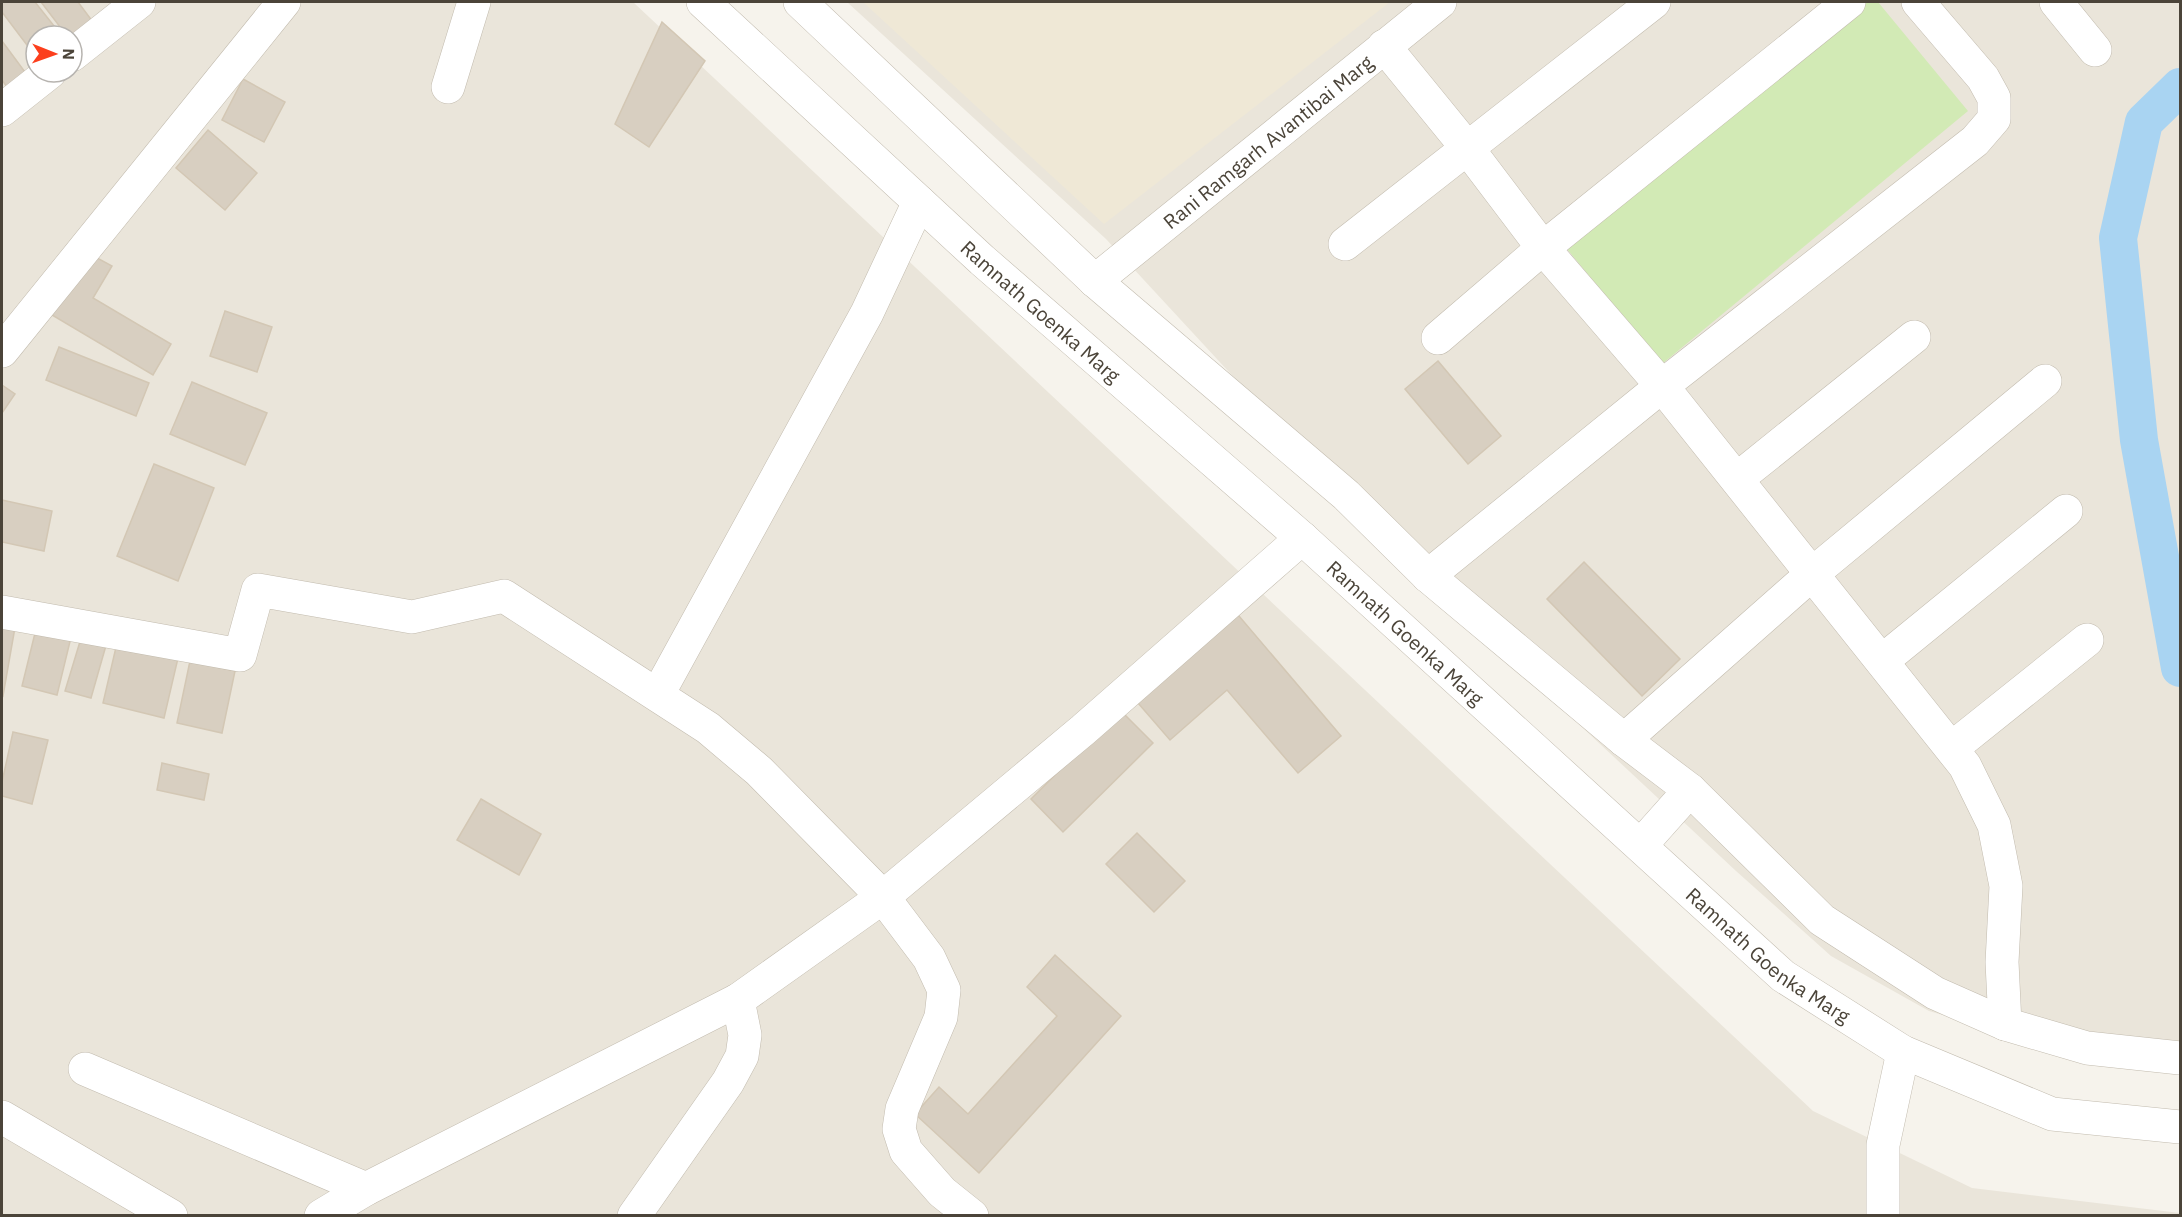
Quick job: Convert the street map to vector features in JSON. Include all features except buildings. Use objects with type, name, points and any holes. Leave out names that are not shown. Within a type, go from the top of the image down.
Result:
[{"type":"street","points":[[2,351],[285,2]]},
{"type":"street","points":[[448,87],[474,2]]},
{"type":"street","name":"Ramnath Goenka Marg","points":[[703,2],[990,268],[1302,538],[1783,976],[1903,1052],[2052,1114],[2181,1127]]},
{"type":"street","points":[[800,2],[1095,281],[1346,495],[1428,576],[1624,740],[1690,790],[1822,920],[1935,993],[2005,1024],[2087,1048],[2181,1058]]},
{"type":"street","name":"Rani Ramgarh Avantibai Marg","points":[[1095,281],[1440,2]]},
{"type":"street","points":[[1345,244],[1654,2]]},
{"type":"street","points":[[1438,338],[1543,248],[1849,2]]},
{"type":"street","points":[[1428,576],[1662,386],[1975,141],[1994,119],[1994,98],[1983,78],[1918,2]]},
{"type":"street","points":[[2056,2],[2095,50]]},
{"type":"street","points":[[84,45],[135,3]]},
{"type":"street","points":[[1384,46],[1468,149],[1543,248],[1662,386],[1965,765],[1994,825],[2004,876],[2005,1024]]},
{"type":"street","points":[[2,110],[35,84]]},
{"type":"street","points":[[658,694],[867,313],[920,202]]},
{"type":"street","points":[[1737,479],[1914,337]]},
{"type":"street","points":[[1624,740],[1812,574],[2045,381]]},
{"type":"street","points":[[1882,661],[2066,512]]},
{"type":"street","points":[[321,1215],[366,1189],[738,1000],[883,897],[1083,730],[1302,538]]},
{"type":"street","points":[[2,612],[240,656],[258,590],[412,617],[504,596],[708,728],[759,771],[883,897],[929,958],[944,990],[941,1017],[902,1109],[899,1129],[906,1151],[938,1204],[972,1215]]},
{"type":"street","points":[[1952,748],[2087,640]]},
{"type":"street","points":[[1641,845],[1690,790]]},
{"type":"street","points":[[634,1215],[728,1082],[742,1056],[745,1035],[738,1000]]},
{"type":"street","points":[[1883,1215],[1883,1145],[1903,1052]]},
{"type":"street","points":[[85,1069],[366,1189]]},
{"type":"street","points":[[2,1117],[171,1215]]},
{"type":"shaded area","points":[[2,2],[633,2],[1813,1111],[1972,1188],[2180,1213],[2180,1216],[2,1216]]},
{"type":"shaded area","points":[[847,2],[2180,2],[2180,1042],[2064,1050],[1929,1011],[1831,956],[1736,871],[1401,558],[1106,239]]},
{"type":"shaded area","points":[[863,2],[1390,2],[1104,224]]},
{"type":"green space","points":[[1866,2],[1878,2],[1968,111],[1662,364],[1567,249]]},
{"type":"waterway","points":[[2180,87],[2144,122],[2118,238],[2139,440],[2180,668]]}]
